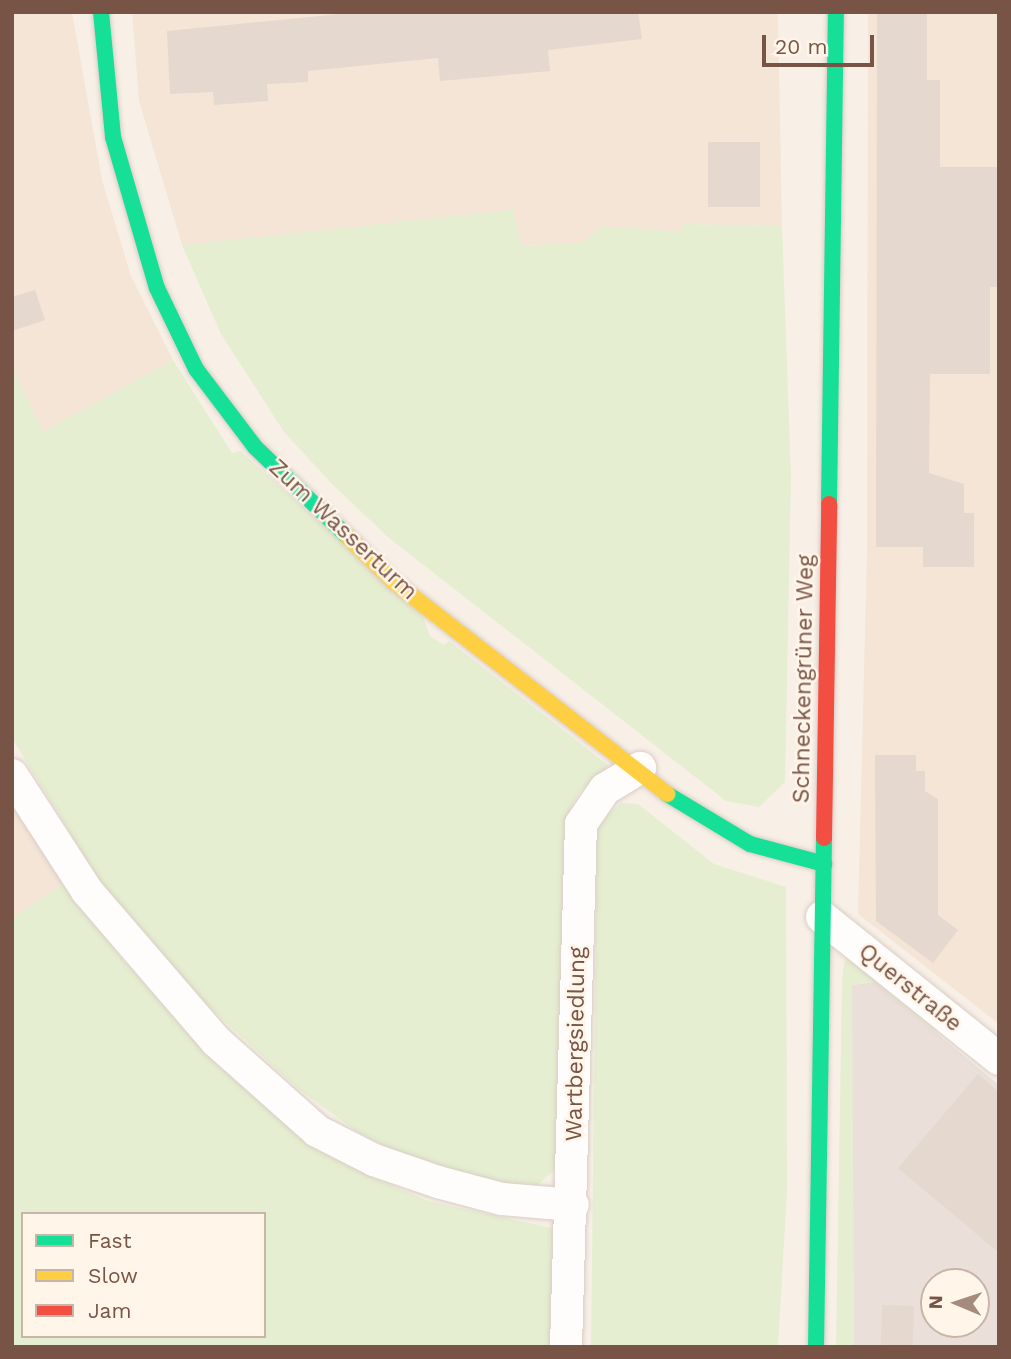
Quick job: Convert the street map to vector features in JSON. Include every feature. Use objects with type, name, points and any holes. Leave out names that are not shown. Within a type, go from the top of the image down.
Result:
[{"type":"street","name":"Zum Wasserturm","points":[[101,12],[113,137],[134,220],[157,288],[197,369],[255,447],[312,508],[394,582],[640,768],[694,815],[750,844],[824,864]]},
{"type":"street","name":"Schneckengrüner Weg","points":[[816,1347],[836,12]]},
{"type":"street","name":"Wartbergsiedlung","points":[[566,1347],[573,1205],[581,824],[605,789],[640,768]]},
{"type":"street","points":[[12,775],[87,891],[216,1041],[317,1131],[374,1160],[438,1182],[502,1199],[573,1205]]},
{"type":"street","name":"Querstraße","points":[[822,917],[999,1059]]},
{"type":"shaded area","points":[[12,12],[72,12],[102,180],[131,276],[173,360],[43,432],[12,366]]},
{"type":"shaded area","points":[[132,12],[778,12],[782,226],[684,224],[680,232],[602,226],[584,242],[521,246],[513,210],[182,245],[139,101]]},
{"type":"shaded area","points":[[868,12],[999,12],[999,1024],[858,914],[867,550]]},
{"type":"shaded area","points":[[12,804],[66,882],[12,918]]},
{"type":"shaded area","points":[[875,982],[999,1085],[999,1347],[854,1347],[850,1009],[852,985]]},
{"type":"green space","points":[[513,210],[522,246],[584,242],[602,226],[680,232],[684,224],[782,226],[791,477],[785,782],[759,807],[726,801],[389,538],[333,485],[284,432],[221,334],[182,245]]},
{"type":"green space","points":[[173,360],[232,453],[240,451],[422,614],[430,636],[444,645],[449,641],[609,766],[581,790],[570,808],[563,1161],[537,1186],[510,1185],[419,1164],[356,1131],[296,1087],[202,1000],[102,885],[12,738],[12,366],[43,432]]},
{"type":"green space","points":[[621,803],[638,804],[714,864],[786,887],[787,1190],[778,1347],[591,1347],[597,824]]},
{"type":"green space","points":[[66,882],[117,953],[217,1065],[300,1133],[361,1172],[428,1201],[556,1229],[556,1347],[12,1347],[12,918]]},
{"type":"green space","points":[[853,957],[901,991],[941,1037],[875,982],[852,985],[854,1347],[836,1347],[842,980],[844,962]]},
{"type":"building","points":[[360,12],[638,12],[642,39],[548,50],[550,71],[440,81],[438,58],[308,71],[308,82],[267,84],[268,101],[214,105],[213,92],[170,94],[167,31]]},
{"type":"building","points":[[877,12],[927,12],[927,80],[940,80],[940,167],[999,167],[999,287],[990,287],[990,374],[930,374],[929,473],[964,484],[964,513],[974,513],[974,567],[923,567],[923,547],[876,547]]},
{"type":"building","points":[[708,142],[760,142],[760,207],[708,207]]},
{"type":"building","points":[[35,290],[45,320],[12,331],[12,297]]},
{"type":"building","points":[[875,755],[916,755],[916,771],[925,771],[925,791],[938,799],[938,915],[958,930],[933,963],[876,921]]},
{"type":"building","points":[[978,1074],[999,1092],[999,1253],[898,1168]]},
{"type":"building","points":[[882,1305],[914,1306],[913,1347],[881,1347]]},
{"type":"traffic: fast","points":[[101,12],[113,137],[157,288],[196,369],[255,447],[347,536]]},
{"type":"traffic: fast","points":[[829,504],[836,12]]},
{"type":"traffic: fast","points":[[667,794],[750,844],[824,864]]},
{"type":"traffic: fast","points":[[816,1347],[824,838]]},
{"type":"traffic: slow","points":[[347,536],[394,582],[667,794]]},
{"type":"traffic: jam","points":[[824,838],[829,504]]}]
